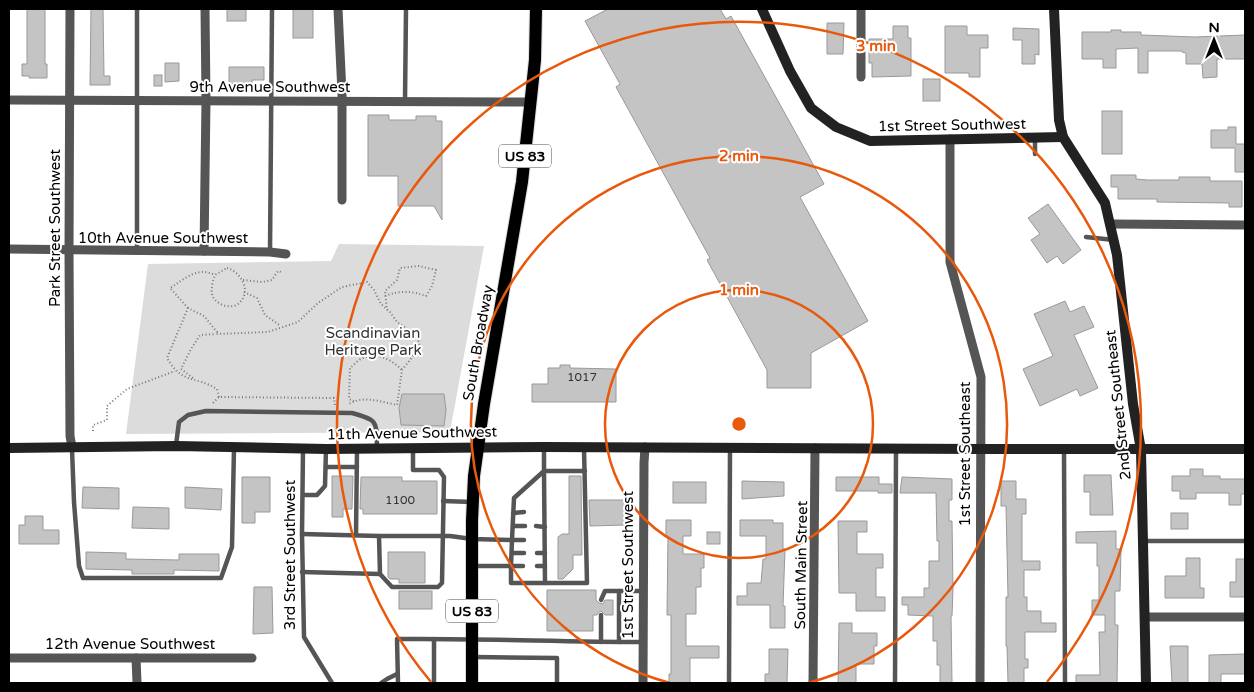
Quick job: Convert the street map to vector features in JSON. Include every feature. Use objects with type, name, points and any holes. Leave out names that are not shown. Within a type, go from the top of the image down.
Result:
[{"type":"main road","name":"South Broadway","points":[[472,683],[474,476],[484,404],[522,182],[535,60],[536,9]]},
{"type":"street","name":"Park Street Southwest","points":[[70,9],[69,251],[70,436],[72,447]]},
{"type":"street","points":[[204,251],[205,9]]},
{"type":"street","points":[[338,9],[342,101],[342,200]]},
{"type":"street","name":"1st Street Southwest","points":[[762,9],[790,71],[811,108],[836,126],[870,142],[1063,137]]},
{"type":"street","points":[[861,9],[861,77]]},
{"type":"street","points":[[1054,9],[1059,120],[1063,137]]},
{"type":"street","name":"9th Avenue Southwest","points":[[9,100],[531,102]]},
{"type":"street","name":"2nd Street Southeast","points":[[1063,137],[1105,203],[1114,240],[1133,404],[1141,450],[1146,683]]},
{"type":"street","name":"1st Street Southeast","points":[[950,139],[950,262],[981,377],[980,683]]},
{"type":"street","points":[[1111,224],[1245,225]]},
{"type":"street","name":"10th Avenue Southwest","points":[[9,249],[270,252],[286,254]]},
{"type":"street","name":"11th Avenue Southwest","points":[[9,448],[176,446],[234,448],[1245,449]]},
{"type":"street","name":"1st Street Southwest","points":[[643,683],[645,447]]},
{"type":"street","name":"South Main Street","points":[[813,683],[816,448]]},
{"type":"street","points":[[1145,618],[1245,617]]},
{"type":"street","name":"12th Avenue Southwest","points":[[9,658],[252,658]]},
{"type":"street","points":[[136,658],[137,683]]},
{"type":"lane","points":[[137,9],[137,250]]},
{"type":"lane","points":[[270,252],[272,9]]},
{"type":"lane","points":[[406,9],[406,101]]},
{"type":"lane","points":[[1035,138],[1035,154]]},
{"type":"lane","points":[[1086,237],[1114,240]]},
{"type":"lane","points":[[176,446],[179,422],[188,415],[206,411],[352,413],[370,418],[377,428],[377,447]]},
{"type":"lane","points":[[72,447],[78,557],[83,578],[221,578],[232,547],[234,448]]},
{"type":"lane","points":[[379,536],[380,574],[392,587],[438,586],[442,583],[444,477],[439,470],[413,470],[413,447]]},
{"type":"lane","points":[[544,447],[545,583]]},
{"type":"lane","points":[[584,447],[587,583],[511,583],[514,498],[544,471],[584,471]]},
{"type":"lane","name":"3rd Street Southwest","points":[[303,448],[302,572],[304,637],[332,683]]},
{"type":"lane","points":[[303,495],[317,495],[325,486],[326,448]]},
{"type":"lane","points":[[356,535],[357,448]]},
{"type":"lane","points":[[729,683],[730,448]]},
{"type":"lane","points":[[895,683],[896,448]]},
{"type":"lane","points":[[1064,450],[1065,683]]},
{"type":"lane","points":[[326,467],[357,467]]},
{"type":"lane","points":[[443,501],[473,502]]},
{"type":"lane","points":[[513,513],[524,512]]},
{"type":"lane","points":[[537,512],[544,512]]},
{"type":"lane","points":[[513,526],[525,526]]},
{"type":"lane","points":[[536,526],[545,527]]},
{"type":"lane","points":[[302,534],[443,536],[472,539],[524,540]]},
{"type":"lane","points":[[537,540],[545,540]]},
{"type":"lane","points":[[1143,540],[1245,541]]},
{"type":"lane","points":[[512,553],[524,553]]},
{"type":"lane","points":[[537,553],[545,553]]},
{"type":"lane","points":[[472,566],[523,566]]},
{"type":"lane","points":[[537,566],[545,566]]},
{"type":"lane","points":[[302,572],[380,574]]},
{"type":"lane","points":[[601,600],[605,591],[643,591]]},
{"type":"lane","points":[[619,591],[619,642]]},
{"type":"lane","points":[[601,615],[601,642]]},
{"type":"lane","points":[[398,683],[397,639],[472,638],[643,642]]},
{"type":"lane","points":[[434,639],[434,683]]},
{"type":"lane","points":[[472,657],[557,658],[557,683]]},
{"type":"lane","points":[[381,683],[397,674]]},
{"type":"path","points":[[386,296],[395,292],[413,292],[426,296],[432,286],[436,270],[419,266],[400,268],[397,280],[385,292],[388,310]]},
{"type":"path","points":[[227,268],[238,273],[243,280],[244,292],[242,300],[236,305],[226,307],[216,301],[212,295],[215,275],[227,268]]},
{"type":"path","points":[[215,275],[208,271],[190,274],[170,288],[188,308],[204,316],[217,332],[216,334]]},
{"type":"path","points":[[243,280],[262,282],[272,280],[278,271],[281,272]]},
{"type":"path","points":[[341,406],[335,408],[334,398],[219,397],[215,387],[193,378],[181,369],[200,335],[268,332],[298,322],[318,303],[342,287],[367,282],[374,290],[381,304],[397,322],[417,335],[420,347],[402,370],[397,406],[365,399],[354,401],[348,405]]},
{"type":"path","points":[[244,292],[257,298],[266,316],[282,327]]},
{"type":"path","points":[[188,308],[167,358],[175,371],[185,378],[193,378]]},
{"type":"path","points":[[354,401],[349,399],[350,368],[362,358],[382,356],[402,370]]},
{"type":"path","points":[[92,431],[93,425],[107,420],[107,406],[127,389],[175,371]]},
{"type":"green space","name":"Scandinavian Heritage Park","points":[[339,244],[484,246],[450,432],[126,434],[148,264],[331,261]]},
{"type":"building","points":[[27,9],[45,9],[45,64],[47,64],[47,78],[22,76],[22,64],[27,64]]},
{"type":"building","points":[[91,9],[103,9],[104,76],[110,76],[110,85],[90,85]]},
{"type":"building","points":[[227,9],[246,9],[246,21],[227,21]]},
{"type":"building","points":[[293,9],[313,9],[313,38],[293,38]]},
{"type":"building","points":[[608,9],[720,9],[726,19],[731,16],[824,184],[800,197],[868,321],[811,353],[811,388],[767,388],[767,370],[707,260],[710,258],[616,87],[620,84],[585,21]]},
{"type":"building","points":[[827,23],[844,23],[843,54],[827,54]]},
{"type":"building","points":[[893,26],[908,26],[908,38],[911,38],[911,76],[872,77],[872,63],[869,63],[869,39],[893,39]]},
{"type":"building","points":[[945,26],[967,26],[967,35],[988,35],[988,48],[980,48],[980,77],[969,77],[969,73],[945,73]]},
{"type":"building","points":[[1013,28],[1039,29],[1039,55],[1035,54],[1035,64],[1022,64],[1022,40],[1013,40]]},
{"type":"building","points":[[1111,30],[1141,32],[1141,35],[1195,37],[1245,35],[1245,59],[1217,59],[1217,77],[1203,78],[1202,64],[1186,64],[1186,53],[1182,51],[1148,51],[1148,73],[1138,73],[1138,48],[1116,49],[1116,68],[1103,68],[1103,59],[1082,59],[1082,32],[1111,32]]},
{"type":"building","points":[[165,63],[179,63],[179,81],[165,82]]},
{"type":"building","points":[[229,67],[264,67],[264,80],[252,80],[252,85],[229,85]]},
{"type":"building","points":[[154,75],[162,75],[162,86],[154,86]]},
{"type":"building","points":[[923,79],[940,79],[940,101],[923,101]]},
{"type":"building","points":[[1102,111],[1122,111],[1122,154],[1102,154]]},
{"type":"building","points":[[368,115],[389,115],[389,120],[416,120],[416,116],[436,116],[436,121],[442,121],[442,220],[434,206],[398,206],[398,176],[368,176]]},
{"type":"building","points":[[1228,127],[1236,127],[1236,144],[1245,144],[1245,172],[1235,172],[1235,148],[1211,148],[1211,130],[1228,130]]},
{"type":"building","points":[[1111,175],[1136,175],[1136,179],[1147,180],[1179,180],[1179,177],[1210,177],[1210,181],[1242,181],[1242,207],[1229,207],[1229,203],[1157,202],[1157,199],[1118,199],[1118,187],[1111,187]]},
{"type":"building","points":[[1048,204],[1081,250],[1063,264],[1057,256],[1047,263],[1031,240],[1040,234],[1028,218]]},
{"type":"building","points":[[1065,301],[1070,312],[1084,306],[1094,327],[1074,335],[1098,388],[1080,396],[1077,389],[1040,406],[1023,369],[1053,356],[1034,314]]},
{"type":"building","points":[[560,365],[570,365],[570,368],[616,369],[616,402],[532,402],[532,384],[548,384],[548,368],[560,368]]},
{"type":"building","points":[[402,394],[444,394],[446,410],[444,426],[401,425],[399,408]]},
{"type":"building","points":[[1190,469],[1203,469],[1203,476],[1220,476],[1220,479],[1245,479],[1245,494],[1241,494],[1241,505],[1229,505],[1229,493],[1196,493],[1196,499],[1180,499],[1180,491],[1172,491],[1172,476],[1190,476]]},
{"type":"building","points":[[1084,475],[1111,475],[1113,515],[1090,515],[1090,492],[1084,492]]},
{"type":"building","points":[[332,476],[353,476],[352,509],[343,509],[343,517],[332,517]]},
{"type":"building","points":[[569,476],[581,476],[582,555],[573,555],[573,569],[563,579],[558,579],[558,537],[562,534],[569,534]]},
{"type":"building","points":[[242,477],[270,477],[270,512],[255,512],[255,523],[242,523]]},
{"type":"building","points":[[361,477],[402,477],[402,481],[437,481],[437,514],[363,514],[363,509],[360,509]]},
{"type":"building","points":[[836,477],[879,477],[879,484],[892,484],[892,493],[836,491]]},
{"type":"building","points":[[902,477],[952,479],[949,521],[952,521],[952,683],[940,683],[940,665],[937,665],[937,641],[933,641],[933,616],[908,615],[908,605],[902,605],[902,597],[924,597],[924,588],[929,588],[929,561],[939,561],[939,541],[937,541],[936,493],[900,493]]},
{"type":"building","points":[[742,481],[784,482],[784,496],[742,499]]},
{"type":"building","points":[[1001,481],[1016,481],[1016,499],[1026,499],[1026,514],[1022,514],[1022,561],[1040,561],[1040,570],[1024,570],[1024,597],[1027,597],[1027,611],[1041,611],[1041,623],[1056,623],[1056,632],[1025,632],[1025,659],[1028,659],[1028,668],[1024,668],[1024,683],[1008,683],[1006,646],[1006,597],[1008,597],[1006,506],[1001,506]]},
{"type":"building","points":[[673,482],[706,482],[706,503],[673,503]]},
{"type":"building","points":[[83,487],[119,488],[119,509],[82,508]]},
{"type":"building","points":[[185,487],[222,489],[221,510],[185,508]]},
{"type":"building","points":[[589,500],[625,500],[626,525],[590,526]]},
{"type":"building","points":[[133,507],[169,508],[169,529],[132,528]]},
{"type":"building","points":[[1171,513],[1188,513],[1188,529],[1171,529]]},
{"type":"building","points":[[25,516],[43,516],[43,530],[59,530],[59,544],[19,544],[19,525],[25,525]]},
{"type":"building","points":[[666,520],[691,520],[691,536],[683,536],[683,554],[704,554],[704,568],[701,568],[701,587],[696,587],[696,614],[686,614],[686,646],[719,646],[719,658],[690,658],[690,683],[669,683],[669,674],[671,674],[671,615],[667,615],[668,536],[666,536]]},
{"type":"building","points":[[740,520],[773,520],[773,523],[783,523],[783,549],[785,549],[783,606],[785,606],[785,628],[770,628],[770,605],[737,605],[737,596],[747,596],[747,583],[761,583],[763,559],[766,559],[766,536],[740,536]]},
{"type":"building","points":[[838,521],[867,521],[867,532],[857,532],[857,554],[883,554],[883,568],[876,568],[876,597],[885,597],[885,611],[856,611],[856,593],[839,593]]},
{"type":"building","points":[[1116,531],[1116,549],[1121,549],[1120,591],[1115,591],[1115,625],[1118,625],[1117,683],[1076,683],[1076,675],[1100,675],[1099,632],[1105,632],[1105,615],[1092,615],[1092,600],[1099,600],[1097,543],[1076,543],[1076,532]]},
{"type":"building","points":[[707,532],[720,532],[720,544],[707,544]]},
{"type":"building","points":[[86,552],[126,553],[126,559],[179,560],[179,554],[219,554],[219,571],[174,570],[174,574],[132,574],[132,570],[86,569]]},
{"type":"building","points":[[388,552],[425,552],[425,583],[399,583],[399,579],[390,579],[388,577]]},
{"type":"building","points":[[1186,558],[1200,558],[1200,588],[1204,588],[1204,598],[1165,598],[1165,576],[1186,576]]},
{"type":"building","points":[[1236,559],[1245,559],[1245,597],[1230,597],[1230,582],[1236,582]]},
{"type":"building","points":[[254,587],[272,587],[273,633],[253,634]]},
{"type":"building","points":[[547,590],[596,590],[596,600],[599,603],[603,604],[605,600],[613,600],[613,615],[605,615],[601,611],[597,615],[593,615],[593,631],[547,631]]},
{"type":"building","points":[[399,591],[432,591],[432,609],[399,609]]},
{"type":"building","points":[[839,623],[852,623],[852,633],[877,633],[877,646],[874,646],[874,664],[856,664],[856,683],[838,683]]},
{"type":"building","points":[[1170,646],[1188,646],[1188,683],[1172,683]]},
{"type":"building","points":[[769,649],[788,649],[787,683],[765,683],[765,674],[769,674]]},
{"type":"building","points":[[1245,654],[1245,674],[1221,674],[1221,683],[1209,683],[1209,655]]}]
